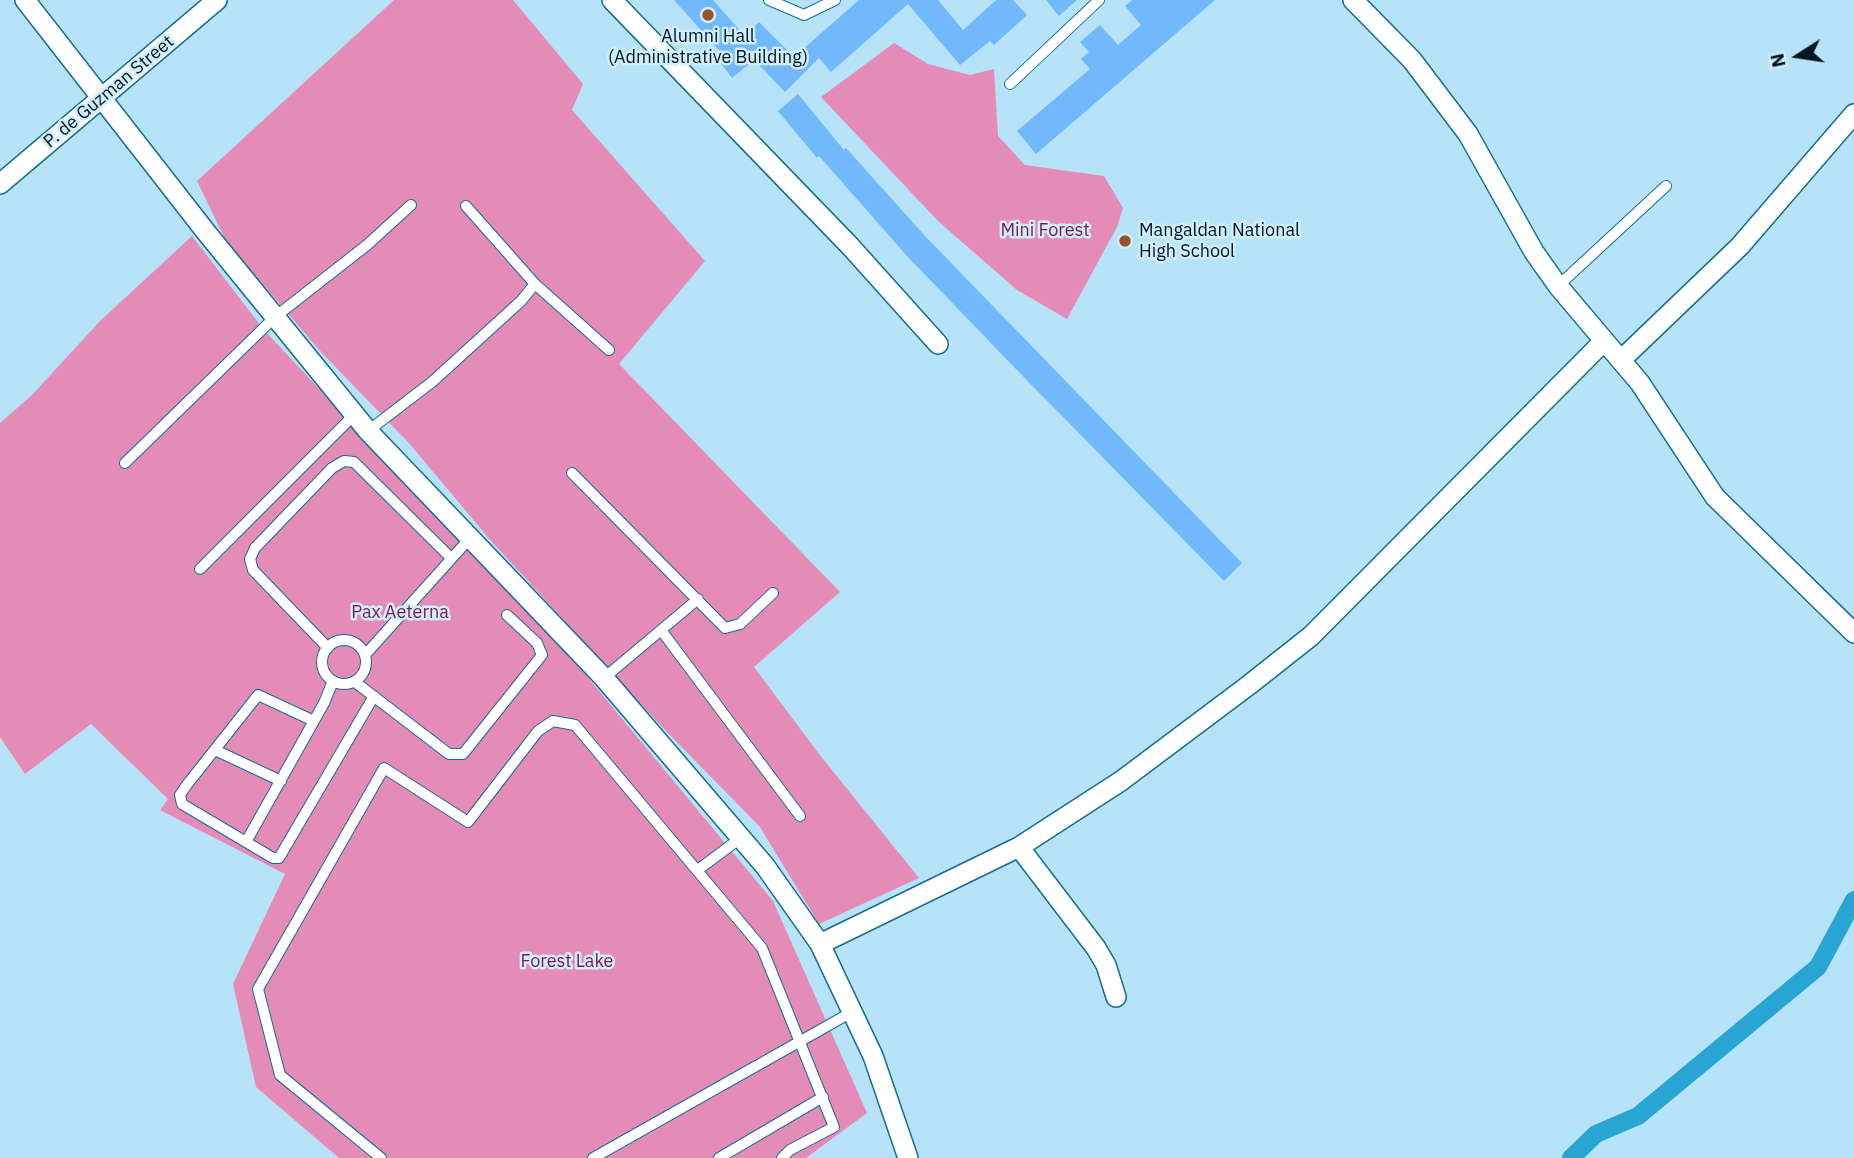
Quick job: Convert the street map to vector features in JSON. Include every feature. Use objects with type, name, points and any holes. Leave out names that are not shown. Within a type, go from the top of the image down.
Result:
[{"type":"street","points":[[26,0],[368,431],[604,678],[742,837],[820,944],[873,1056],[908,1158]]},
{"type":"street","name":"P. de Guzman Street","points":[[0,184],[217,0]]},
{"type":"street","points":[[612,0],[850,246],[937,344]]},
{"type":"street","points":[[1353,0],[1412,60],[1468,134],[1534,252],[1558,286],[1621,360],[1669,424],[1715,497],[1854,633]]},
{"type":"street","points":[[1621,360],[1740,246],[1854,114]]},
{"type":"street","points":[[820,944],[1019,847],[1122,781],[1311,636],[1604,341]]},
{"type":"street","points":[[1019,847],[1096,948],[1106,965],[1116,997]]},
{"type":"lane","points":[[769,0],[804,15],[835,0]]},
{"type":"lane","points":[[1010,84],[1099,0]]},
{"type":"lane","points":[[1558,286],[1666,186]]},
{"type":"lane","points":[[125,463],[275,317],[367,245],[411,205]]},
{"type":"lane","points":[[466,206],[535,284],[609,350]]},
{"type":"lane","points":[[368,431],[432,382],[521,301],[535,284]]},
{"type":"lane","points":[[200,569],[355,414]]},
{"type":"lane","points":[[328,648],[253,570],[250,559],[255,548],[332,468],[344,461],[354,462],[451,558]]},
{"type":"lane","points":[[572,473],[725,628],[740,624],[773,593]]},
{"type":"lane","points":[[365,655],[470,538]]},
{"type":"lane","points":[[604,678],[698,598]]},
{"type":"lane","points":[[355,682],[449,754],[463,754],[542,655],[537,643],[508,615]]},
{"type":"lane","points":[[661,630],[800,816]]},
{"type":"lane","points":[[349,641],[365,655],[365,670],[355,682],[340,684],[333,681],[322,662],[328,648],[334,643],[349,641]]},
{"type":"lane","points":[[246,842],[314,721],[333,681]]},
{"type":"lane","points":[[314,721],[258,695],[180,795],[180,801],[189,810],[273,858],[282,856],[374,696]]},
{"type":"lane","points":[[381,1158],[280,1075],[258,989],[384,768],[468,822],[538,731],[553,721],[575,726],[699,869],[762,948],[834,1127],[790,1150],[782,1158]]},
{"type":"lane","points":[[215,750],[281,781]]},
{"type":"lane","points":[[699,869],[742,837]]},
{"type":"lane","points":[[593,1158],[798,1040],[852,1012]]},
{"type":"lane","points":[[719,1158],[823,1097]]},
{"type":"green space","points":[[394,0],[513,0],[583,84],[572,110],[705,261],[619,364],[840,592],[754,667],[819,754],[919,878],[819,924],[760,827],[665,730],[492,542],[408,442],[321,352],[226,241],[197,181]]},
{"type":"green space","name":"Mini Forest","points":[[894,43],[928,64],[970,75],[994,69],[998,136],[1025,165],[1104,176],[1123,208],[1117,227],[1067,319],[1017,290],[939,222],[821,97]]},
{"type":"green space","points":[[192,236],[264,330],[566,651],[773,901],[867,1113],[806,1158],[339,1158],[256,1087],[233,984],[285,874],[160,810],[168,799],[91,724],[25,774],[0,737],[0,423],[32,395],[100,321]]},
{"type":"building","points":[[674,0],[713,0],[745,36],[759,22],[794,57],[859,0],[938,0],[963,30],[996,0],[1013,0],[1027,15],[994,45],[990,41],[960,65],[908,4],[831,72],[819,58],[785,92],[754,60],[732,78],[720,62],[726,58]]},
{"type":"building","points":[[1046,0],[1077,0],[1059,16]]},
{"type":"building","points":[[1132,0],[1215,0],[1036,154],[1017,131],[1090,69],[1081,59],[1089,52],[1080,42],[1100,25],[1118,45],[1141,25],[1125,6]]},
{"type":"building","points":[[798,94],[844,150],[846,148],[926,237],[1242,563],[1224,581],[907,256],[819,156],[817,158],[778,111]]},
{"type":"waterway","points":[[1571,1158],[1596,1134],[1638,1116],[1818,967],[1854,900]]},
{"type":"place","name":"Alumni Hall (Administrative Building)","points":[[708,15]]},
{"type":"place","name":"Mangaldan National High School","points":[[1125,241]]},
{"type":"park label","name":"Pax Aeterna","points":[[400,613]]},
{"type":"park label","name":"Forest Lake","points":[[567,962]]}]
